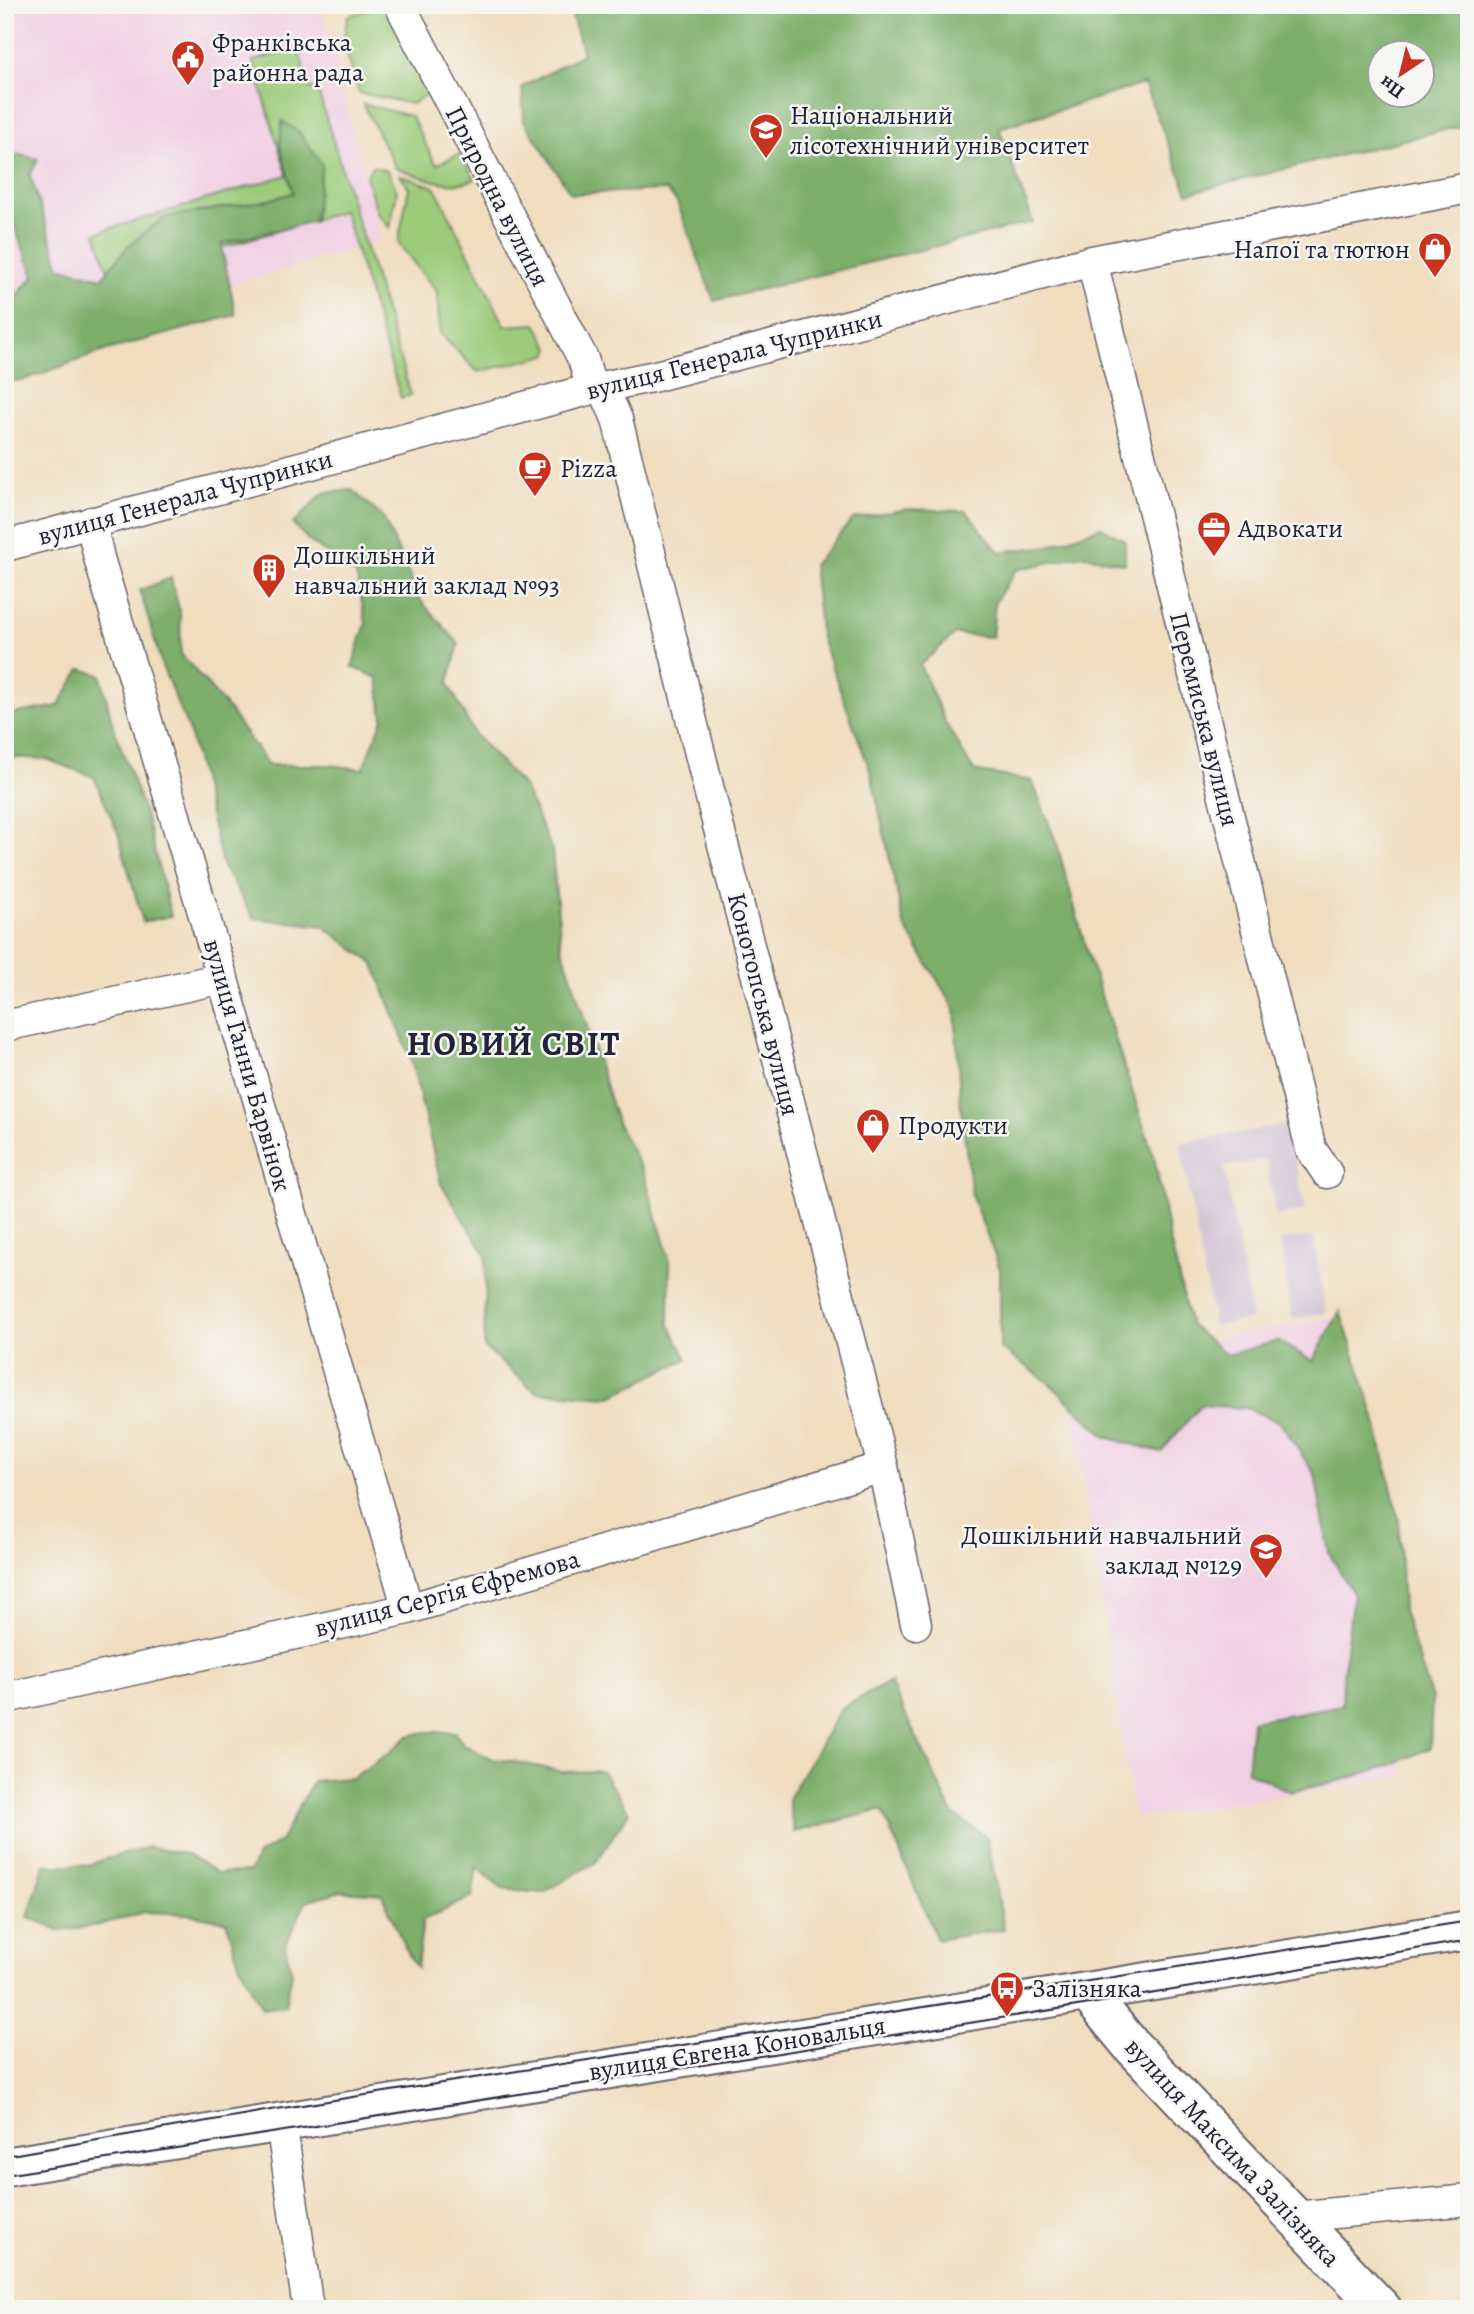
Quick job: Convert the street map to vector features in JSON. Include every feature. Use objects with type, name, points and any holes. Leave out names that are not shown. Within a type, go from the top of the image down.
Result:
[{"type":"street","name":"Природна вулиця","points":[[400,5],[598,388]]},
{"type":"street","name":"вулиця Генерала Чупринки","points":[[5,546],[598,388],[1092,261],[1468,189]]},
{"type":"street","name":"Перемиська вулиця","points":[[1092,261],[1311,1149],[1326,1173]]},
{"type":"street","name":"Конотопська вулиця","points":[[598,388],[617,419],[883,1467],[916,1624]]},
{"type":"street","name":"вулиця Ганни Барвінок","points":[[91,522],[99,558],[408,1609]]},
{"type":"street","points":[[5,1026],[223,978]]},
{"type":"street","name":"вулиця Сергія Єфремова","points":[[5,1698],[408,1609],[883,1467]]},
{"type":"street","name":"вулиця Євгена Коновальця","points":[[5,2167],[1469,1930]]},
{"type":"street","name":"вулиця Максима Залізняка","points":[[1087,1992],[1130,2044],[1382,2309]]},
{"type":"street","points":[[281,2122],[308,2309]]},
{"type":"street","points":[[1294,2217],[1469,2200]]},
{"type":"shaded area","points":[[5,5],[322,5],[381,240],[5,348]]},
{"type":"shaded area","points":[[1289,1124],[1305,1211],[1276,1216],[1266,1160],[1224,1167],[1252,1319],[1214,1326],[1180,1143]]},
{"type":"shaded area","points":[[1314,1236],[1326,1313],[1292,1318],[1280,1240]]},
{"type":"shaded area","points":[[1333,1318],[1404,1775],[1134,1818],[1066,1363]]},
{"type":"green space","points":[[386,5],[431,91],[412,104],[359,93],[343,41],[348,16]]},
{"type":"green space","name":"Національний лісотехнічний університет","points":[[569,5],[1469,5],[1469,124],[1188,193],[1144,84],[999,128],[1033,222],[714,301],[677,202],[666,190],[571,194],[524,121],[522,87],[583,54]]},
{"type":"green space","points":[[298,48],[310,89],[317,88],[411,395],[401,398],[344,211],[111,281],[96,233],[287,175],[253,61]]},
{"type":"green space","points":[[363,104],[411,116],[434,161],[438,164],[459,154],[475,179],[445,183],[396,168]]},
{"type":"green space","points":[[282,121],[299,132],[322,165],[314,221],[221,244],[236,315],[107,350],[21,381],[5,380],[5,302],[12,300],[34,276],[16,231],[5,188],[5,152],[38,159],[30,175],[60,267],[102,278],[128,246],[165,217],[264,201],[293,193],[280,147]]},
{"type":"green space","points":[[372,166],[388,171],[397,191],[390,228],[378,215],[366,177]]},
{"type":"green space","points":[[400,175],[435,187],[505,326],[536,324],[550,348],[547,355],[478,372],[440,334],[437,292],[398,243],[409,188]]},
{"type":"green space","points":[[352,490],[383,517],[421,601],[459,644],[448,683],[475,735],[524,787],[552,850],[561,944],[617,1122],[644,1174],[670,1262],[669,1324],[687,1359],[609,1397],[536,1392],[484,1347],[486,1255],[441,1184],[411,1060],[374,964],[323,926],[254,918],[223,867],[189,731],[162,666],[140,590],[171,578],[180,613],[181,654],[230,711],[268,765],[328,765],[363,769],[383,719],[378,678],[352,667],[366,623],[356,574],[309,541],[293,524],[323,493]]},
{"type":"green space","points":[[907,509],[966,511],[999,552],[1049,546],[1101,527],[1125,540],[1125,564],[1082,555],[1016,570],[995,602],[992,637],[955,634],[920,665],[946,724],[974,771],[1032,781],[1057,844],[1087,952],[1155,1161],[1190,1325],[1227,1355],[1277,1341],[1313,1361],[1340,1311],[1374,1414],[1399,1520],[1403,1610],[1432,1699],[1430,1748],[1391,1765],[1290,1792],[1247,1771],[1252,1721],[1342,1705],[1353,1594],[1329,1553],[1315,1475],[1280,1422],[1246,1408],[1201,1405],[1161,1452],[1106,1437],[1048,1382],[1000,1348],[1000,1269],[972,1197],[960,1100],[955,1009],[904,925],[871,773],[821,638],[813,565],[853,519]]},
{"type":"green space","points":[[81,669],[101,675],[112,722],[146,817],[171,916],[143,922],[118,833],[94,777],[46,759],[5,757],[5,715],[58,706]]},
{"type":"green space","points":[[890,1682],[953,1814],[987,1837],[1004,1929],[937,1940],[882,1810],[794,1832],[788,1799],[841,1708]]},
{"type":"green space","points":[[426,1732],[455,1732],[464,1745],[492,1759],[562,1772],[602,1771],[629,1812],[596,1862],[543,1893],[502,1889],[477,1867],[472,1897],[423,1920],[417,1968],[405,1948],[382,1894],[341,1891],[306,1901],[285,1946],[292,1973],[285,2006],[262,2009],[239,1964],[227,1922],[188,1914],[145,1912],[99,1925],[61,1931],[28,1917],[44,1865],[86,1865],[148,1847],[187,1854],[218,1873],[250,1872],[257,1856],[281,1840],[313,1781],[352,1778],[389,1753],[408,1736]]},
{"type":"tram line","points":[[5,2156],[277,2109],[1469,1921]]},
{"type":"tram line","points":[[5,2175],[1096,2003],[1469,1940]]},
{"type":"place","name":"Франківська районна рада","points":[[188,87]]},
{"type":"place","name":"Національний лісотехнічний університет","points":[[766,160]]},
{"type":"place","name":"Напої та тютюн","points":[[1435,279]]},
{"type":"place","name":"Pizza","points":[[535,498]]},
{"type":"place","name":"Адвокати","points":[[1214,558]]},
{"type":"place","name":"Дошкільний навчальний заклад №93","points":[[269,600]]},
{"type":"place","name":"Продукти","points":[[873,1155]]},
{"type":"place","name":"Дошкільний навчальний заклад №129","points":[[1266,1580]]},
{"type":"place","name":"Залізняка","points":[[1007,2018]]},
{"type":"district","name":"НОВИЙ СВІТ","points":[[514,1043]]}]
